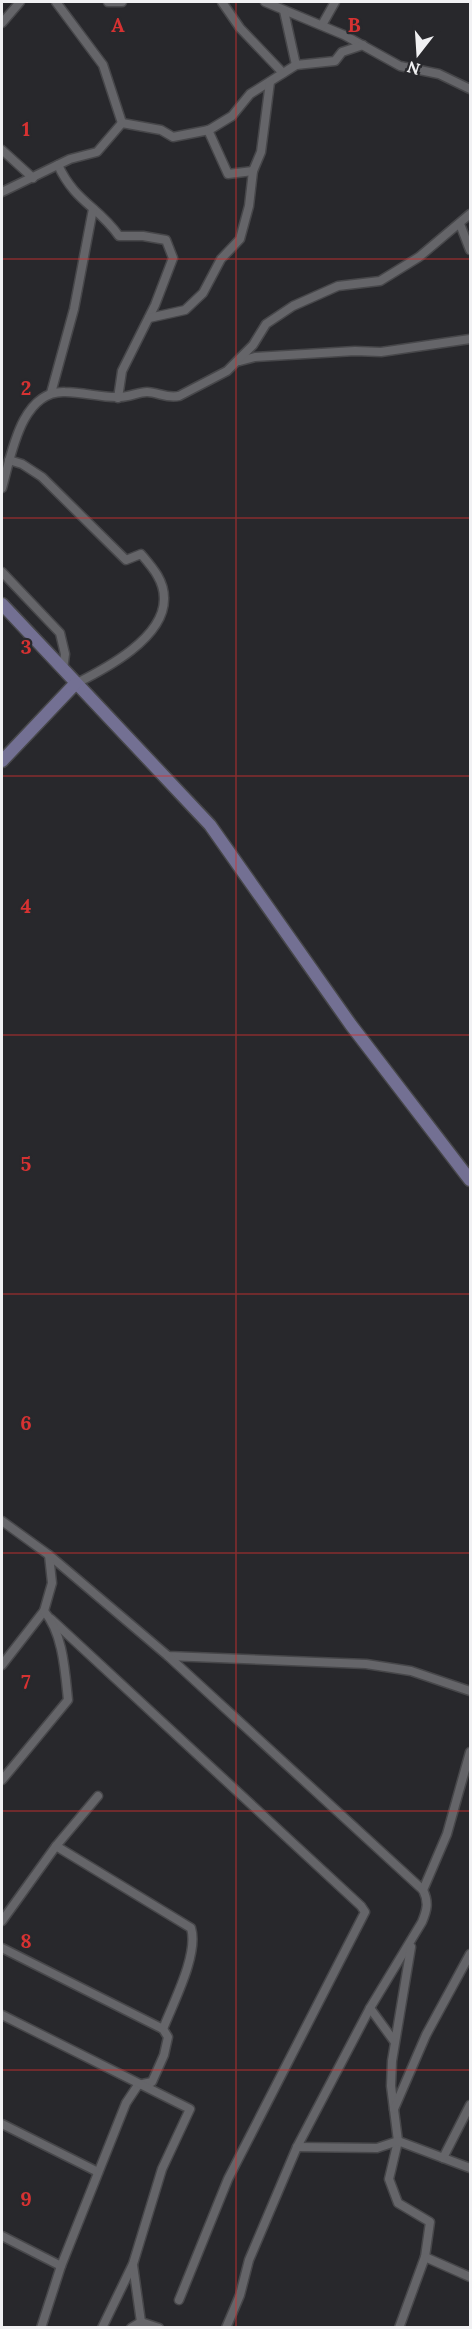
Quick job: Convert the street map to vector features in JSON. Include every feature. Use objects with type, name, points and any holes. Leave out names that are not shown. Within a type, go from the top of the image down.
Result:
[{"type":"main road","points":[[2,604],[210,825],[351,1025],[471,1180]]},
{"type":"main road","points":[[2,761],[75,684]]},
{"type":"street","points":[[2,23],[20,2]]},
{"type":"street","points":[[57,2],[103,65],[122,123]]},
{"type":"street","points":[[108,2],[122,2]]},
{"type":"street","points":[[222,2],[240,28],[283,73]]},
{"type":"street","points":[[265,2],[322,25],[400,66],[439,74],[471,89]]},
{"type":"street","points":[[322,25],[335,2]]},
{"type":"street","points":[[284,11],[296,65]]},
{"type":"street","points":[[122,123],[161,130],[173,137],[208,130],[232,116],[250,94],[296,65],[335,61],[342,52],[363,45]]},
{"type":"street","points":[[148,318],[185,310],[203,293],[221,259],[240,239],[249,206],[253,171],[261,152],[269,108],[270,82]]},
{"type":"street","points":[[2,192],[58,165],[97,152],[122,123]]},
{"type":"street","points":[[208,130],[228,174],[253,171]]},
{"type":"street","points":[[2,150],[33,177]]},
{"type":"street","points":[[58,165],[75,194],[119,236],[143,236],[166,240],[173,258],[148,318],[122,371],[118,398]]},
{"type":"street","points":[[51,393],[74,309],[93,209]]},
{"type":"street","points":[[2,488],[14,442],[30,410],[51,393],[65,392],[118,398],[147,392],[175,397],[218,376],[240,361],[266,324],[293,306],[338,286],[380,281],[419,257],[471,214]]},
{"type":"street","points":[[460,224],[471,250]]},
{"type":"street","points":[[240,361],[266,356],[381,352],[471,339]]},
{"type":"street","points":[[9,460],[22,464],[42,477],[126,560],[141,554],[161,582],[165,596],[163,608],[148,634],[110,667],[75,684]]},
{"type":"street","points":[[2,572],[60,633],[65,654],[63,670]]},
{"type":"street","points":[[2,1521],[49,1555],[168,1656],[423,1890],[428,1908],[412,1941],[370,2008],[297,2147],[249,2260],[240,2295],[226,2328]]},
{"type":"street","points":[[2,1665],[44,1611],[52,1583],[49,1555]]},
{"type":"street","points":[[44,1611],[365,1912],[228,2179],[179,2300]]},
{"type":"street","points":[[2,1780],[68,1700],[64,1662],[51,1619]]},
{"type":"street","points":[[168,1656],[366,1664],[411,1671],[471,1691]]},
{"type":"street","points":[[423,1890],[447,1834],[470,1753]]},
{"type":"street","points":[[2,1921],[56,1846],[98,1796]]},
{"type":"street","points":[[56,1846],[191,1928],[194,1936],[192,1952],[163,2029]]},
{"type":"street","points":[[399,2328],[425,2257],[430,2222],[398,2203],[389,2179],[398,2141],[391,2086],[394,2041],[412,1941]]},
{"type":"street","points":[[2,1948],[163,2029],[168,2037],[152,2082],[138,2085],[126,2103],[61,2266],[41,2328]]},
{"type":"street","points":[[394,2110],[426,2035],[471,1954]]},
{"type":"street","points":[[370,2008],[394,2041]]},
{"type":"street","points":[[2,2015],[190,2109],[162,2169],[133,2264],[102,2328]]},
{"type":"street","points":[[443,2158],[471,2105]]},
{"type":"street","points":[[2,2124],[98,2172]]},
{"type":"street","points":[[297,2147],[377,2148],[398,2141],[471,2168]]},
{"type":"street","points":[[2,2236],[61,2266]]},
{"type":"street","points":[[425,2257],[471,2277]]},
{"type":"street","points":[[133,2264],[141,2322]]},
{"type":"street","points":[[131,2328],[141,2322],[159,2328]]}]
